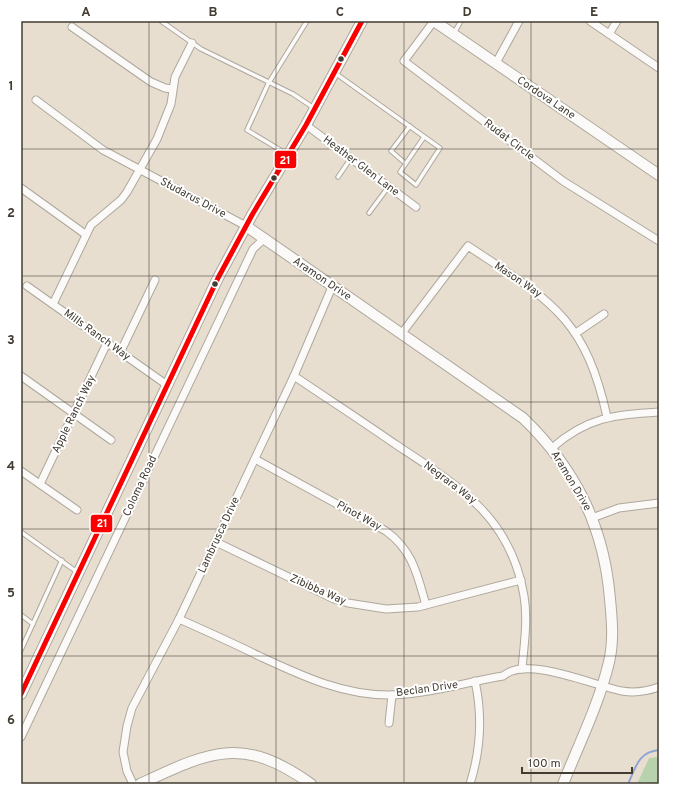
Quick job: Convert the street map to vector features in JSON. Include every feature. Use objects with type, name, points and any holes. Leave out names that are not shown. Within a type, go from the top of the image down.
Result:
[{"type":"street","name":"Coloma Road","points":[[21,694],[218,278],[246,226],[306,125],[361,21]]},
{"type":"street","name":"Cordova Lane","points":[[434,21],[659,175]]},
{"type":"street","name":"Rudat Circle","points":[[434,21],[404,61],[563,180],[659,241]]},
{"type":"street","points":[[496,63],[519,21]]},
{"type":"street","points":[[590,21],[659,68]]},
{"type":"street","points":[[609,34],[617,21]]},
{"type":"street","points":[[72,27],[151,82],[165,88],[172,89]]},
{"type":"street","points":[[53,304],[85,234],[95,220],[121,200],[140,170],[165,122],[171,104],[172,89],[179,66],[192,43]]},
{"type":"street","name":"Studarus Drive","points":[[36,100],[103,150],[246,226]]},
{"type":"street","name":"Heather Glen Lane","points":[[306,125],[416,207]]},
{"type":"street","points":[[21,188],[85,234]]},
{"type":"street","name":"Aramon Drive","points":[[246,226],[332,287],[402,332],[518,414],[552,448],[575,484],[592,518],[605,559],[612,614],[612,641],[602,685],[563,784]]},
{"type":"street","name":"Coloma Road","points":[[21,737],[253,249],[264,239]]},
{"type":"street","name":"Mason Way","points":[[402,332],[468,246],[545,299],[558,310],[576,333],[590,358],[600,386],[607,417]]},
{"type":"street","points":[[120,352],[155,280]]},
{"type":"street","name":"Mills Ranch Way","points":[[27,286],[167,385]]},
{"type":"street","name":"Lambrusca Drive","points":[[133,784],[127,771],[123,752],[127,726],[132,708],[180,618],[294,376],[332,287]]},
{"type":"street","points":[[576,333],[604,314]]},
{"type":"street","name":"Apple Ranch Way","points":[[40,484],[107,343]]},
{"type":"street","points":[[21,376],[111,440]]},
{"type":"street","name":"Negrara Way","points":[[294,376],[454,483],[468,494],[485,512],[503,537],[511,552],[521,580],[526,614],[522,669]]},
{"type":"street","points":[[552,448],[575,431],[607,417],[659,412]]},
{"type":"street","name":"Pinot Way","points":[[255,459],[386,531],[394,537],[408,552],[415,566],[426,604]]},
{"type":"street","points":[[21,471],[77,510]]},
{"type":"street","points":[[592,518],[619,508],[659,503]]},
{"type":"street","name":"Zibibba Way","points":[[216,542],[348,603],[369,608],[386,609],[426,604],[521,580]]},
{"type":"street","name":"Beclan Drive","points":[[180,618],[317,681],[361,693],[392,695],[433,691],[503,676],[509,670],[522,669],[560,673],[622,691],[659,687]]},
{"type":"street","points":[[470,784],[480,742],[480,713],[475,681]]},
{"type":"street","points":[[389,724],[392,695]]},
{"type":"street","points":[[140,784],[204,756],[229,753],[264,758],[287,767],[311,784]]},
{"type":"lane","points":[[161,21],[192,43],[268,84],[293,94],[314,109]]},
{"type":"lane","points":[[288,154],[247,130],[268,84],[307,21]]},
{"type":"lane","points":[[453,34],[461,21]]},
{"type":"lane","points":[[334,72],[440,148],[416,185],[400,172],[424,137]]},
{"type":"lane","points":[[405,164],[391,151],[410,126]]},
{"type":"lane","points":[[338,177],[351,158]]},
{"type":"lane","points":[[369,213],[389,186]]},
{"type":"lane","points":[[21,532],[78,572]]},
{"type":"lane","points":[[21,650],[62,560]]},
{"type":"lane","points":[[21,615],[33,624]]},
{"type":"green space","points":[[659,757],[659,784],[637,784],[649,758]]},
{"type":"waterway","points":[[628,784],[642,757],[652,751],[659,750]]},
{"type":"transit line","name":"21","points":[[21,694],[218,278],[252,215],[306,125],[362,21]]}]
